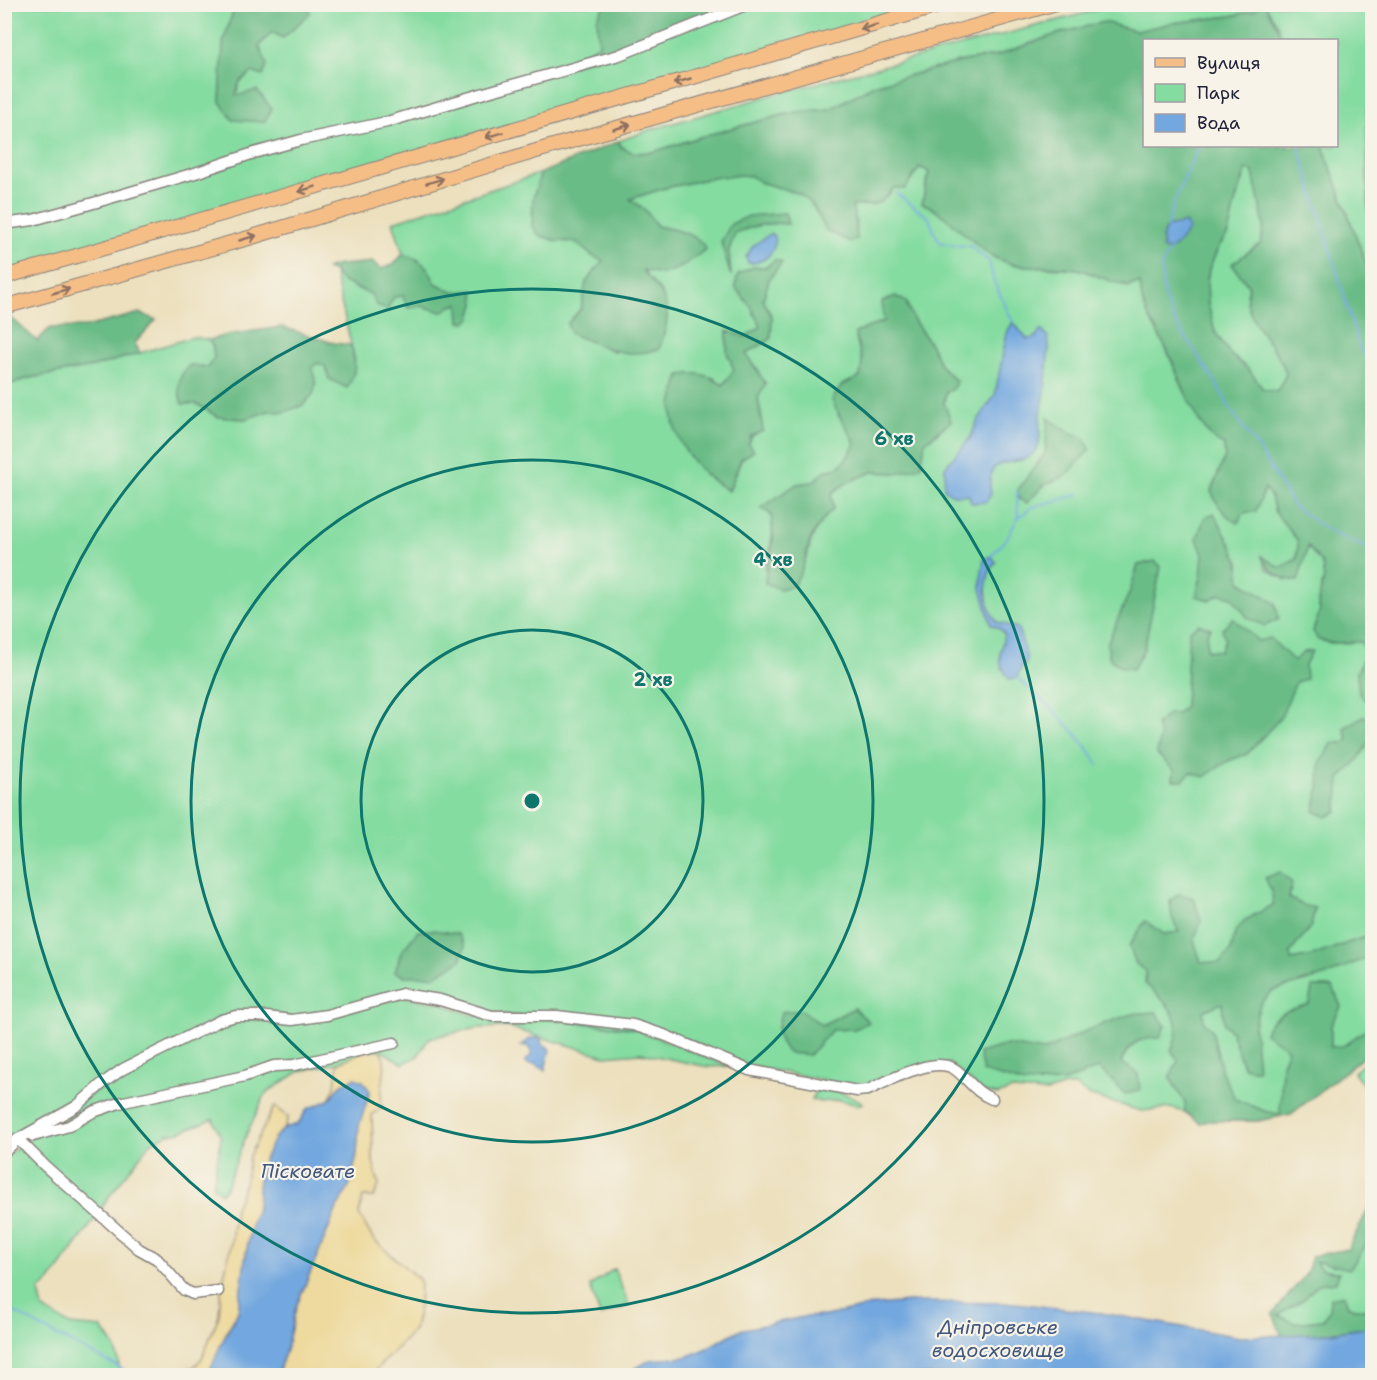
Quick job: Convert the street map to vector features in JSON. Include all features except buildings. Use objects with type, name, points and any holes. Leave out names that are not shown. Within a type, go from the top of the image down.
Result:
[{"type":"main road","points":[[4,277],[945,4]]},
{"type":"main road","points":[[4,307],[263,233],[543,149],[1053,4]]},
{"type":"street","points":[[4,224],[33,220],[195,173],[255,153],[302,140],[387,122],[619,55],[748,4]]},
{"type":"street","points":[[4,1152],[18,1139],[77,1106],[103,1083],[123,1070],[221,1020],[236,1016],[292,1020],[315,1017],[402,994],[440,1000],[492,1016],[557,1016],[633,1025],[664,1035],[749,1070],[857,1091],[868,1090],[926,1066],[948,1066],[956,1070],[976,1091],[993,1099]]},
{"type":"street","points":[[18,1139],[69,1126],[93,1112],[119,1102],[236,1078],[274,1066],[294,1065],[394,1043]]},
{"type":"street","points":[[18,1139],[139,1250],[157,1259],[184,1290],[193,1294],[218,1291]]},
{"type":"green space","points":[[5,5],[936,5],[5,273]]},
{"type":"green space","points":[[235,5],[307,5],[310,13],[283,38],[272,32],[259,46],[267,64],[263,76],[252,72],[239,83],[236,96],[257,90],[272,109],[264,122],[233,120],[220,102],[223,43]]},
{"type":"green space","points":[[604,5],[740,5],[571,66],[574,58],[599,45],[597,19]]},
{"type":"green space","points":[[1116,5],[1259,5],[1255,10],[1232,16],[1172,23],[1136,32],[1104,22],[1057,34],[995,56],[963,61],[874,85],[830,109],[796,112],[775,117],[653,152],[634,153],[621,147],[619,141],[649,130],[772,95]]},
{"type":"green space","points":[[1259,5],[1265,5],[1282,39],[1143,39],[1143,147],[1323,147],[1372,280],[1372,705],[1359,694],[1357,672],[1366,654],[1361,642],[1332,643],[1318,640],[1313,631],[1320,611],[1318,601],[1324,579],[1322,564],[1308,546],[1298,581],[1276,574],[1268,567],[1262,556],[1280,568],[1297,559],[1298,541],[1275,512],[1271,497],[1265,488],[1256,511],[1243,513],[1238,523],[1225,513],[1211,491],[1225,457],[1224,445],[1215,440],[1198,418],[1168,352],[1146,312],[1140,283],[1132,285],[1117,283],[1086,271],[1067,267],[1012,264],[992,256],[941,214],[922,203],[929,172],[920,167],[905,189],[894,188],[876,204],[852,206],[857,239],[850,242],[827,231],[813,206],[800,194],[760,182],[751,176],[711,178],[665,188],[630,199],[645,210],[657,226],[691,235],[706,249],[681,267],[662,274],[643,270],[661,293],[666,307],[666,328],[659,349],[646,352],[624,352],[571,334],[567,324],[581,309],[586,282],[603,261],[591,255],[576,242],[556,241],[539,235],[532,226],[533,198],[541,173],[619,141],[621,147],[634,153],[653,152],[775,117],[796,112],[830,109],[874,85],[963,61],[995,56],[1057,34],[1104,22],[1136,31],[1172,23],[1232,16],[1255,10]],"holes":[[[1246,169],[1253,172],[1264,225],[1261,243],[1232,264],[1249,287],[1247,299],[1254,320],[1283,365],[1286,374],[1277,392],[1263,389],[1249,370],[1230,354],[1215,332],[1208,304],[1209,269],[1219,246],[1228,234]]]},
{"type":"green space","points":[[1265,5],[1372,5],[1372,280],[1323,147],[1338,147],[1338,39],[1282,39],[1278,25]]},
{"type":"green space","points":[[1367,109],[1372,110],[1372,237],[1369,233]]},
{"type":"green space","points":[[920,167],[929,171],[922,203],[935,209],[993,256],[1013,265],[1078,269],[1128,287],[1140,283],[1143,304],[1199,421],[1224,445],[1225,457],[1211,491],[1243,513],[1264,487],[1271,497],[1275,512],[1298,541],[1297,559],[1280,568],[1262,557],[1267,569],[1286,580],[1302,561],[1307,546],[1322,564],[1324,579],[1318,601],[1320,611],[1313,631],[1332,643],[1361,642],[1366,654],[1357,672],[1372,705],[1372,1050],[1291,1114],[1258,1121],[1200,1123],[1185,1112],[1171,1108],[1141,1111],[1088,1095],[1075,1086],[1066,1086],[1047,1092],[1011,1090],[997,1095],[983,1092],[949,1063],[860,1087],[750,1066],[671,1033],[494,1013],[408,990],[342,1008],[291,1018],[267,1011],[221,1017],[5,1145],[5,386],[29,378],[93,367],[193,337],[209,340],[213,347],[214,358],[208,367],[191,365],[197,404],[218,417],[245,419],[268,411],[285,412],[316,384],[312,367],[318,363],[325,366],[355,361],[334,272],[348,284],[365,292],[384,296],[403,296],[408,308],[422,306],[442,312],[451,306],[460,304],[474,291],[452,292],[433,282],[419,260],[403,254],[393,222],[541,173],[533,198],[539,235],[556,241],[576,242],[591,255],[604,261],[586,282],[581,308],[567,324],[615,352],[661,292],[647,279],[643,270],[662,274],[681,267],[706,249],[680,231],[657,226],[645,210],[630,199],[665,188],[711,178],[751,176],[760,182],[800,194],[813,206],[827,231],[856,223],[852,206],[871,205],[894,188],[905,188]],"holes":[[[785,214],[788,224],[761,225],[735,233],[729,250],[730,272],[721,242],[749,216]],[[775,260],[782,263],[769,279],[763,300],[772,317],[746,354],[759,371],[758,398],[762,419],[748,445],[729,491],[704,474],[712,377],[723,385],[734,370],[727,352],[727,331],[745,337],[761,327],[751,307],[735,287],[753,267],[766,267]],[[906,302],[913,319],[932,347],[941,366],[956,381],[946,392],[939,432],[925,442],[897,473],[872,472],[848,482],[832,493],[833,509],[816,531],[810,543],[807,558],[765,569],[769,555],[772,521],[771,514],[761,508],[797,484],[813,482],[825,471],[838,468],[850,454],[856,443],[848,427],[838,415],[842,385],[860,378],[862,361],[855,333],[885,321]]]},
{"type":"green space","points":[[1247,169],[1253,172],[1264,225],[1261,243],[1232,264],[1249,287],[1247,299],[1254,320],[1283,365],[1286,374],[1277,392],[1263,389],[1249,370],[1230,354],[1215,332],[1208,304],[1209,269],[1219,246],[1228,234],[1235,203]]},
{"type":"green space","points":[[785,213],[788,224],[761,225],[735,233],[729,250],[731,276],[721,242],[731,224],[749,216]]},
{"type":"green space","points":[[403,254],[423,264],[434,282],[452,292],[474,291],[475,304],[471,318],[466,322],[460,322],[459,304],[442,312],[422,306],[408,308],[403,296],[394,297],[387,310],[376,305],[371,294],[343,282],[334,272],[326,269],[337,265],[372,262],[381,269],[393,265]]},
{"type":"green space","points":[[775,260],[782,262],[769,279],[763,300],[772,317],[771,339],[746,354],[766,384],[758,398],[763,431],[751,436],[749,444],[754,451],[741,459],[729,491],[708,477],[683,447],[674,424],[673,398],[680,375],[703,375],[723,385],[734,370],[727,352],[727,331],[745,337],[761,327],[751,307],[735,287],[738,274],[753,267],[766,267]]},
{"type":"green space","points":[[895,296],[906,302],[913,319],[932,347],[941,366],[956,381],[953,389],[946,392],[944,403],[951,421],[925,442],[921,467],[897,473],[872,472],[848,482],[832,493],[833,509],[812,536],[802,569],[793,586],[780,589],[765,583],[773,532],[771,514],[761,508],[797,484],[813,482],[825,471],[838,468],[850,454],[855,443],[832,400],[842,385],[860,377],[862,361],[855,333],[884,321],[882,302]]},
{"type":"green space","points":[[140,313],[156,320],[135,343],[140,353],[93,367],[29,378],[5,386],[5,318],[9,316],[37,341],[50,328],[86,327]]},
{"type":"green space","points":[[282,327],[334,343],[351,345],[355,367],[347,388],[329,379],[325,366],[318,363],[312,367],[316,384],[313,394],[303,405],[285,412],[268,411],[245,419],[218,417],[197,404],[182,404],[179,393],[180,378],[190,365],[208,367],[214,358],[213,347],[209,340]]},
{"type":"green space","points":[[1048,418],[1069,432],[1084,438],[1090,449],[1067,475],[1043,486],[1027,503],[1019,499],[1017,491],[1045,453]]},
{"type":"green space","points":[[1214,513],[1239,560],[1240,581],[1275,603],[1279,619],[1265,626],[1248,618],[1232,597],[1220,594],[1209,600],[1196,596],[1201,577],[1203,554],[1197,539],[1204,518]]},
{"type":"green space","points":[[1155,561],[1161,567],[1144,649],[1133,669],[1121,667],[1110,659],[1107,644],[1130,591],[1138,565]]},
{"type":"green space","points":[[1233,618],[1258,641],[1270,638],[1294,661],[1304,652],[1312,651],[1305,665],[1306,679],[1296,682],[1281,717],[1247,754],[1228,761],[1204,777],[1191,772],[1183,780],[1173,780],[1174,770],[1157,754],[1160,736],[1156,725],[1168,714],[1177,714],[1185,706],[1189,631],[1199,624],[1211,628],[1207,634],[1207,650],[1220,651],[1225,639],[1222,629]]},
{"type":"green space","points":[[1363,716],[1372,720],[1372,734],[1357,761],[1340,779],[1337,811],[1327,817],[1314,811],[1319,789],[1320,764],[1333,742],[1343,743],[1348,739],[1344,728]]},
{"type":"green space","points":[[1280,872],[1292,883],[1289,898],[1315,908],[1311,926],[1290,953],[1291,960],[1312,956],[1372,936],[1372,955],[1330,974],[1272,991],[1260,1004],[1254,1026],[1258,1070],[1243,1067],[1231,1031],[1224,1024],[1222,1003],[1203,1011],[1204,1023],[1212,1030],[1222,1072],[1235,1099],[1267,1112],[1280,1114],[1282,1064],[1288,1049],[1265,1033],[1277,1017],[1289,1010],[1309,1004],[1312,987],[1333,987],[1341,1007],[1331,1026],[1331,1047],[1343,1046],[1368,1028],[1372,1028],[1372,1050],[1291,1114],[1258,1121],[1200,1123],[1185,1112],[1185,1103],[1170,1078],[1178,1060],[1171,1050],[1177,1030],[1176,1021],[1167,1005],[1145,984],[1146,971],[1136,964],[1129,946],[1145,921],[1164,934],[1179,932],[1172,918],[1170,901],[1179,894],[1194,898],[1201,922],[1194,940],[1201,962],[1220,963],[1231,950],[1235,932],[1245,920],[1273,905],[1272,892],[1265,878]]},
{"type":"green space","points":[[433,930],[458,934],[465,946],[461,960],[435,976],[405,976],[395,972],[401,952],[418,931]]},
{"type":"green space","points":[[404,997],[440,1003],[473,1015],[554,1019],[632,1027],[728,1066],[708,1067],[641,1053],[605,1056],[507,1027],[478,1028],[429,1038],[418,1056],[403,1064],[381,1050],[362,1052],[338,1063],[300,1071],[266,1093],[247,1133],[226,1188],[221,1193],[213,1186],[221,1137],[213,1119],[180,1132],[168,1134],[150,1143],[50,1281],[39,1291],[43,1309],[70,1325],[102,1328],[116,1349],[121,1375],[5,1376],[5,1157],[117,1076],[222,1022],[238,1018],[291,1023]]},
{"type":"green space","points":[[854,1008],[869,1022],[855,1029],[832,1030],[809,1055],[788,1053],[779,1038],[781,1012],[801,1010],[822,1025]]},
{"type":"green space","points":[[1156,1012],[1165,1025],[1160,1038],[1136,1042],[1121,1062],[1138,1074],[1140,1091],[1125,1094],[1099,1068],[1064,1082],[1025,1084],[983,1072],[979,1053],[1007,1045],[1044,1051],[1090,1029],[1131,1014]]},
{"type":"green space","points":[[1372,1057],[1372,1097],[1354,1072]]},
{"type":"green space","points":[[817,1089],[841,1093],[863,1103],[857,1105],[840,1100],[820,1102],[811,1099]]},
{"type":"green space","points":[[1372,1201],[1371,1232],[1353,1265],[1349,1269],[1315,1261],[1320,1268],[1339,1273],[1336,1282],[1318,1284],[1304,1299],[1278,1315],[1294,1323],[1323,1320],[1329,1310],[1330,1298],[1344,1295],[1348,1307],[1372,1308],[1372,1327],[1282,1336],[1273,1314],[1307,1273],[1312,1256],[1348,1249]]},
{"type":"green space","points":[[1372,1226],[1372,1308],[1348,1307],[1344,1295],[1329,1310],[1323,1320],[1294,1323],[1277,1315],[1304,1299],[1318,1284],[1338,1273],[1320,1268],[1314,1260],[1336,1264],[1364,1248]]},
{"type":"green space","points":[[614,1269],[629,1305],[600,1316],[590,1286]]},
{"type":"sand","points":[[381,1050],[384,1064],[382,1107],[372,1115],[373,1162],[379,1185],[374,1197],[363,1197],[359,1214],[373,1239],[420,1280],[419,1307],[414,1330],[371,1375],[277,1376],[296,1307],[337,1208],[349,1187],[357,1155],[358,1126],[370,1092],[363,1081],[342,1084],[329,1100],[335,1086],[338,1063],[362,1052]]},
{"type":"sand","points":[[275,1106],[288,1117],[285,1128],[275,1137],[259,1176],[257,1209],[252,1222],[245,1259],[238,1312],[208,1375],[152,1376],[154,1370],[162,1369],[173,1373],[194,1367],[202,1358],[219,1315],[235,1208],[245,1184],[249,1156]]},
{"type":"water","points":[[1185,223],[1189,229],[1177,245],[1170,250],[1163,249],[1162,237],[1167,227]]},
{"type":"water","points":[[770,234],[775,236],[772,252],[764,259],[748,263],[746,257],[753,246]]},
{"type":"water","points":[[1013,322],[1027,339],[1035,338],[1041,330],[1048,337],[1049,348],[1039,442],[1037,450],[1027,458],[997,466],[992,471],[991,494],[986,502],[971,503],[969,495],[953,495],[944,489],[945,467],[970,438],[978,420],[995,395],[1007,332]]},
{"type":"water","points":[[991,556],[996,562],[988,576],[987,600],[997,622],[1018,628],[1027,658],[1017,678],[1009,679],[1001,666],[1000,657],[1004,634],[999,628],[991,625],[981,589],[984,559]]},
{"type":"water","points":[[536,1037],[541,1039],[542,1044],[550,1050],[545,1070],[525,1061],[531,1056],[531,1051],[528,1046],[521,1046]]},
{"type":"water","name":"Пісковате","points":[[355,1078],[363,1081],[370,1091],[359,1126],[357,1155],[349,1187],[337,1208],[296,1307],[286,1350],[277,1375],[208,1375],[238,1312],[245,1259],[252,1222],[257,1209],[259,1176],[264,1159],[275,1137],[285,1128],[298,1124],[307,1109],[329,1100],[342,1084]]},
{"type":"water","name":"Дніпровське водосховище","points":[[908,1302],[1015,1303],[1108,1314],[1240,1337],[1329,1333],[1372,1327],[1372,1375],[624,1375],[650,1360],[685,1357],[701,1351],[739,1330],[803,1317],[825,1316],[876,1305]]},
{"type":"waterway","points":[[1167,227],[1173,204],[1199,147]]},
{"type":"waterway","points":[[1299,147],[1360,349],[1372,364]]},
{"type":"waterway","points":[[896,193],[929,218],[940,242],[970,246],[989,261],[994,282],[1013,322]]},
{"type":"waterway","points":[[1170,250],[1161,266],[1164,296],[1175,322],[1294,507],[1334,534],[1372,550]]},
{"type":"waterway","points":[[991,556],[1007,538],[1018,518],[1017,491]]},
{"type":"waterway","points":[[1018,518],[1032,507],[1078,495]]},
{"type":"waterway","points":[[1017,678],[1071,729],[1098,764]]},
{"type":"waterway","points":[[4,1306],[136,1376]]}]
